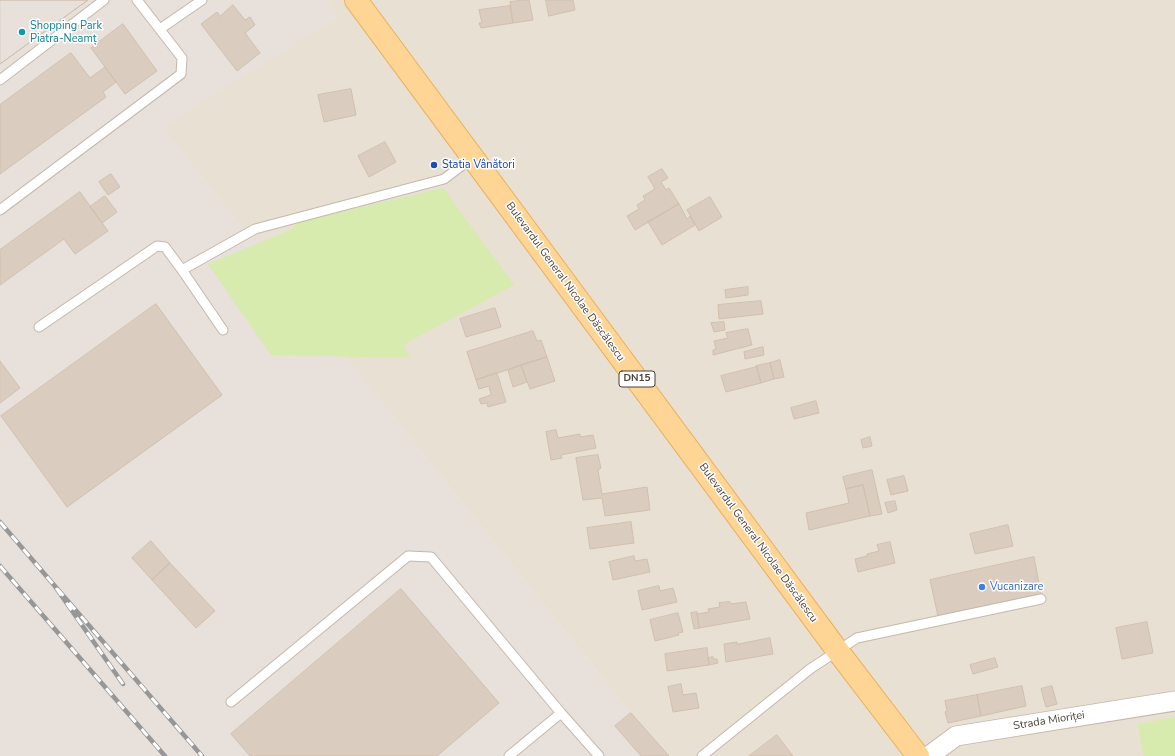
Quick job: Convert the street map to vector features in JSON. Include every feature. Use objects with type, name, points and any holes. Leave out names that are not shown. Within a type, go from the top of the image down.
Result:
[{"type":"main road","name":"Bulevardul General Nicolae Dăscălescu","points":[[356,0],[837,650],[918,756]]},
{"type":"street","name":"Strada Mioriței","points":[[929,756],[956,736],[1175,701]]},
{"type":"lane","points":[[0,80],[104,0]]},
{"type":"lane","points":[[0,210],[181,74],[182,58],[137,0]]},
{"type":"lane","points":[[160,29],[202,0]]},
{"type":"lane","points":[[182,270],[254,228],[444,179],[473,157]]},
{"type":"lane","points":[[39,327],[157,246],[165,247],[223,330]]},
{"type":"lane","points":[[231,702],[408,556],[431,557],[599,756]]},
{"type":"lane","points":[[702,756],[810,669],[857,638],[1041,599]]},
{"type":"lane","points":[[509,756],[561,712]]},
{"type":"shaded area","points":[[0,0],[325,0],[338,17],[163,128],[665,756],[0,756]]},
{"type":"shaded area","points":[[325,0],[1175,0],[1175,756],[665,756],[162,127],[338,17]]},
{"type":"green space","points":[[443,188],[514,285],[403,345],[410,358],[271,355],[208,264],[291,230],[298,222]]},
{"type":"green space","points":[[1175,717],[1175,756],[1143,756],[1138,724]]},
{"type":"building","name":"Shopping Park Piatra-Neamț","points":[[0,0],[88,0],[0,64]]},
{"type":"building","name":"Shopping Park Piatra-Neamț","points":[[0,0],[88,0],[0,64]]},
{"type":"building","points":[[529,0],[533,20],[513,23],[510,2]]},
{"type":"building","points":[[546,0],[573,0],[575,10],[549,16]]},
{"type":"building","points":[[233,5],[245,20],[250,17],[255,25],[245,33],[260,53],[237,71],[201,24],[217,12],[220,16]]},
{"type":"building","points":[[510,6],[513,23],[481,28],[479,23],[482,23],[479,10]]},
{"type":"building","points":[[123,24],[157,71],[125,94],[91,48]]},
{"type":"building","points":[[71,53],[90,78],[105,67],[116,82],[103,92],[106,97],[0,174],[0,105]]},
{"type":"building","points":[[351,89],[356,115],[324,122],[318,95]]},
{"type":"building","points":[[385,142],[396,162],[369,177],[358,156]]},
{"type":"building","points":[[662,169],[668,178],[661,182],[666,190],[669,188],[679,204],[635,230],[627,216],[639,209],[637,205],[645,200],[643,196],[655,189],[648,177]]},
{"type":"building","points":[[111,174],[120,187],[108,195],[99,182]]},
{"type":"building","points":[[80,192],[108,231],[75,254],[64,239],[0,285],[0,250]]},
{"type":"building","points":[[105,196],[117,212],[102,223],[90,207]]},
{"type":"building","points":[[710,197],[722,217],[699,231],[687,210]]},
{"type":"building","points":[[679,204],[687,219],[690,216],[695,225],[662,245],[648,222]]},
{"type":"building","points":[[748,287],[748,295],[726,298],[725,290]]},
{"type":"building","points":[[761,301],[763,314],[719,319],[718,305]]},
{"type":"building","points":[[156,304],[222,395],[67,507],[1,416]]},
{"type":"building","points":[[495,308],[501,327],[466,337],[460,319]]},
{"type":"building","points":[[724,322],[725,330],[714,332],[711,323]]},
{"type":"building","points":[[748,329],[752,345],[713,355],[713,350],[716,349],[714,341],[728,338],[726,333]]},
{"type":"building","points":[[533,331],[537,341],[541,340],[547,357],[476,380],[467,352]]},
{"type":"building","points":[[763,347],[764,355],[745,359],[744,352]]},
{"type":"building","points":[[547,357],[555,381],[530,389],[521,365]]},
{"type":"building","points":[[780,360],[784,377],[774,379],[770,363]]},
{"type":"building","points":[[0,361],[20,388],[0,403]]},
{"type":"building","points":[[770,363],[774,379],[761,383],[756,366]]},
{"type":"building","points":[[521,365],[527,382],[513,387],[508,370]]},
{"type":"building","points":[[757,367],[761,383],[726,392],[721,376]]},
{"type":"building","points":[[497,373],[506,402],[488,407],[487,403],[481,404],[479,399],[491,395],[489,386],[479,389],[476,380]]},
{"type":"building","points":[[816,401],[819,413],[794,419],[791,408]]},
{"type":"building","points":[[556,430],[558,438],[580,434],[580,437],[593,435],[596,448],[561,455],[562,458],[551,460],[546,432]]},
{"type":"building","points":[[870,437],[872,446],[863,448],[861,440]]},
{"type":"building","points":[[598,455],[601,468],[598,470],[602,494],[647,487],[650,510],[605,516],[602,498],[583,500],[576,458]]},
{"type":"building","points":[[872,470],[882,514],[870,516],[863,485],[846,489],[843,477]]},
{"type":"building","points":[[904,476],[908,491],[891,495],[887,480]]},
{"type":"building","points":[[863,485],[870,516],[809,530],[806,513],[849,503],[846,489]]},
{"type":"building","points":[[895,501],[897,510],[888,513],[885,503]]},
{"type":"building","points":[[631,522],[634,543],[590,549],[587,528]]},
{"type":"building","points":[[1008,525],[1013,546],[975,554],[970,534]]},
{"type":"building","points":[[151,541],[170,563],[152,580],[132,558]]},
{"type":"building","points":[[890,542],[895,563],[858,572],[855,559],[879,551],[877,545]]},
{"type":"building","points":[[634,556],[635,561],[647,559],[650,572],[613,580],[609,562]]},
{"type":"building","points":[[1034,557],[1041,594],[938,616],[930,580]]},
{"type":"building","points":[[170,563],[215,611],[196,628],[152,580]]},
{"type":"building","points":[[659,586],[660,591],[673,588],[677,602],[642,610],[638,591]]},
{"type":"building","points":[[401,589],[499,703],[437,756],[250,756],[231,734]]},
{"type":"building","points":[[730,602],[731,604],[746,602],[750,619],[699,628],[697,614],[709,612],[708,609],[720,607],[719,603]]},
{"type":"building","points":[[697,612],[699,628],[694,629],[691,613]]},
{"type":"building","points":[[678,613],[683,632],[678,633],[679,635],[655,641],[650,620]]},
{"type":"building","points":[[1147,622],[1153,653],[1122,659],[1116,628]]},
{"type":"building","points":[[770,638],[773,654],[726,662],[724,644],[737,642],[737,644]]},
{"type":"building","points":[[707,648],[709,665],[667,671],[665,654]]},
{"type":"building","points":[[713,657],[713,659],[717,659],[718,663],[709,665],[708,658]]},
{"type":"building","points":[[995,658],[998,667],[973,674],[970,665]]},
{"type":"building","points":[[681,684],[683,695],[696,693],[699,708],[673,712],[668,687]]},
{"type":"building","points":[[1022,686],[1026,706],[981,716],[977,695]]},
{"type":"building","points":[[1052,686],[1057,704],[1046,707],[1041,689]]},
{"type":"building","points":[[977,695],[981,716],[948,723],[945,712],[947,711],[945,701]]},
{"type":"building","points":[[631,713],[669,756],[641,756],[615,726]]},
{"type":"building","points":[[777,735],[793,756],[749,756]]},
{"type":"railway","points":[[0,522],[54,585]]},
{"type":"railway","points":[[0,566],[165,756]]},
{"type":"railway","points":[[123,684],[54,585],[202,756]]},
{"type":"place","name":"Shopping Park Piatra-Neamț","points":[[22,32]]},
{"type":"place","name":"Statia Vânători","points":[[434,165]]},
{"type":"place","name":"Vucanizare","points":[[982,587]]}]
